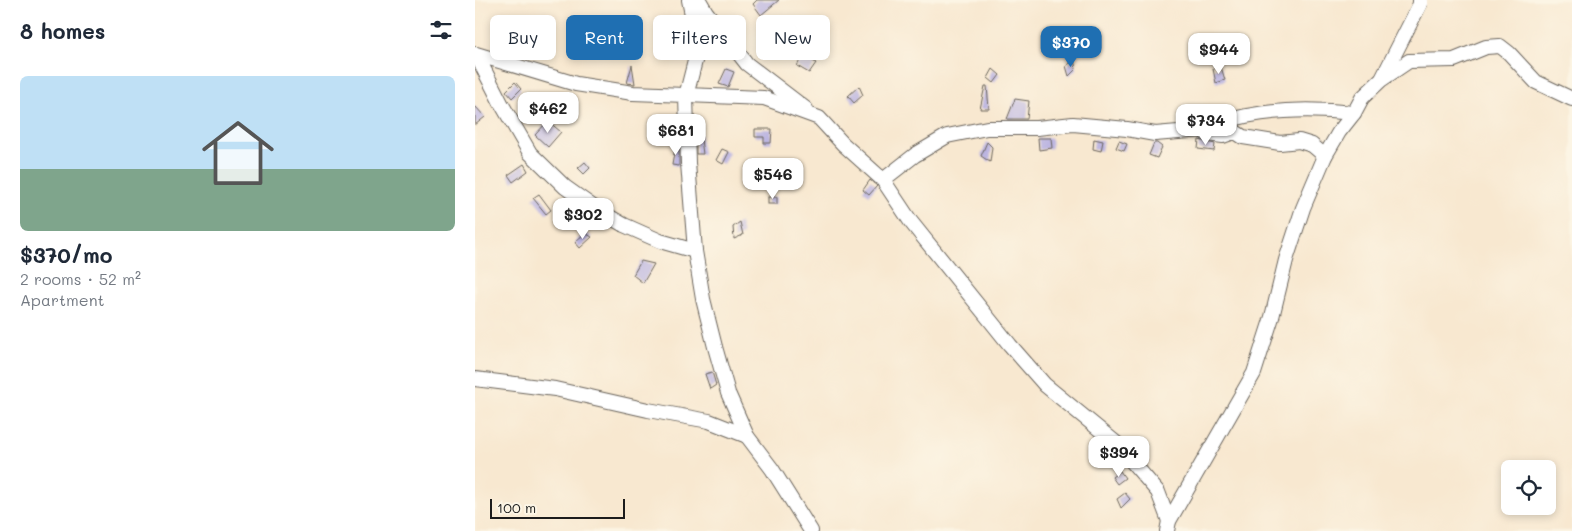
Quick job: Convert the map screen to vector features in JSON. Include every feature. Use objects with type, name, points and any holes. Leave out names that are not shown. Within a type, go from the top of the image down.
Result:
[{"type":"street","points":[[689,0],[694,24],[696,57],[687,96],[688,163],[695,251],[703,299],[729,393],[747,436],[772,469],[811,531]]},
{"type":"street","points":[[699,0],[747,64],[819,118],[843,144],[883,180],[911,222],[1010,345],[1045,385],[1116,443],[1158,492],[1168,526]]},
{"type":"street","points":[[1381,80],[1403,39],[1420,0]]},
{"type":"street","points":[[1168,526],[1254,373],[1303,208],[1325,156],[1362,98],[1381,80],[1409,61],[1454,60],[1486,47],[1500,46],[1509,53],[1535,82],[1572,100]]},
{"type":"street","points":[[476,54],[576,84],[633,93],[764,98],[819,118]]},
{"type":"street","points":[[476,54],[501,104],[530,153],[565,187],[596,209],[624,225],[660,241],[695,251]]},
{"type":"street","points":[[1202,130],[1201,128],[1244,116],[1263,113],[1335,111],[1354,113]]},
{"type":"street","points":[[883,180],[915,155],[947,136],[987,128],[1037,128],[1073,124],[1127,129],[1155,134],[1202,130],[1207,134],[1223,136],[1231,133],[1243,137],[1280,143],[1299,141],[1312,145],[1325,156]]},
{"type":"street","points":[[475,380],[555,390],[709,422],[747,436]]},
{"type":"building","points":[[757,0],[779,0],[761,15],[753,4]]},
{"type":"building","points":[[800,60],[811,60],[816,63],[809,73],[797,66]]},
{"type":"building","points":[[1074,60],[1076,69],[1069,76],[1066,66]]},
{"type":"building","points":[[632,65],[635,84],[627,83]]},
{"type":"building","points":[[1221,67],[1225,80],[1216,83],[1213,69]]},
{"type":"building","points":[[726,69],[734,72],[728,87],[719,84]]},
{"type":"building","points":[[993,69],[1000,75],[994,83],[988,78]]},
{"type":"building","points":[[515,82],[521,89],[512,98],[506,91]]},
{"type":"building","points":[[859,86],[863,95],[854,103],[848,96]]},
{"type":"building","points":[[985,86],[987,86],[989,109],[980,109]]},
{"type":"building","points":[[1015,99],[1029,101],[1027,119],[1007,119]]},
{"type":"building","points":[[475,106],[485,117],[475,125]]},
{"type":"building","points":[[548,121],[561,132],[548,147],[535,135]]},
{"type":"building","points":[[755,129],[772,129],[771,143],[764,143],[764,137],[755,137]]},
{"type":"building","points":[[700,132],[703,154],[696,154],[696,133]]},
{"type":"building","points":[[1038,138],[1051,138],[1052,148],[1039,150]]},
{"type":"building","points":[[1094,139],[1103,141],[1101,151],[1093,149]]},
{"type":"building","points":[[1199,140],[1215,144],[1214,151],[1198,149]]},
{"type":"building","points":[[1119,141],[1127,144],[1124,151],[1116,148]]},
{"type":"building","points":[[676,142],[679,143],[679,166],[672,165]]},
{"type":"building","points":[[987,142],[992,147],[990,162],[981,156]]},
{"type":"building","points":[[1154,143],[1162,147],[1157,158],[1149,155]]},
{"type":"building","points":[[722,149],[729,152],[723,164],[716,160]]},
{"type":"building","points":[[585,162],[590,168],[584,174],[578,168]]},
{"type":"building","points":[[524,164],[528,171],[513,182],[508,175]]},
{"type":"building","points":[[870,180],[877,186],[869,195],[863,190]]},
{"type":"building","points":[[539,194],[551,210],[546,214],[533,198]]},
{"type":"building","points":[[768,197],[777,197],[777,204],[768,204]]},
{"type":"building","points":[[563,205],[574,213],[572,215],[579,223],[578,225],[557,211]]},
{"type":"building","points":[[740,222],[743,235],[734,239],[733,227]]},
{"type":"building","points":[[585,233],[592,237],[580,248],[575,242]]},
{"type":"building","points":[[641,261],[654,264],[643,283],[633,275]]},
{"type":"building","points":[[712,372],[716,385],[710,389],[705,374]]},
{"type":"building","points":[[1120,471],[1125,478],[1117,484],[1112,477]]},
{"type":"building","points":[[1125,493],[1130,499],[1121,508],[1117,499]]}]
